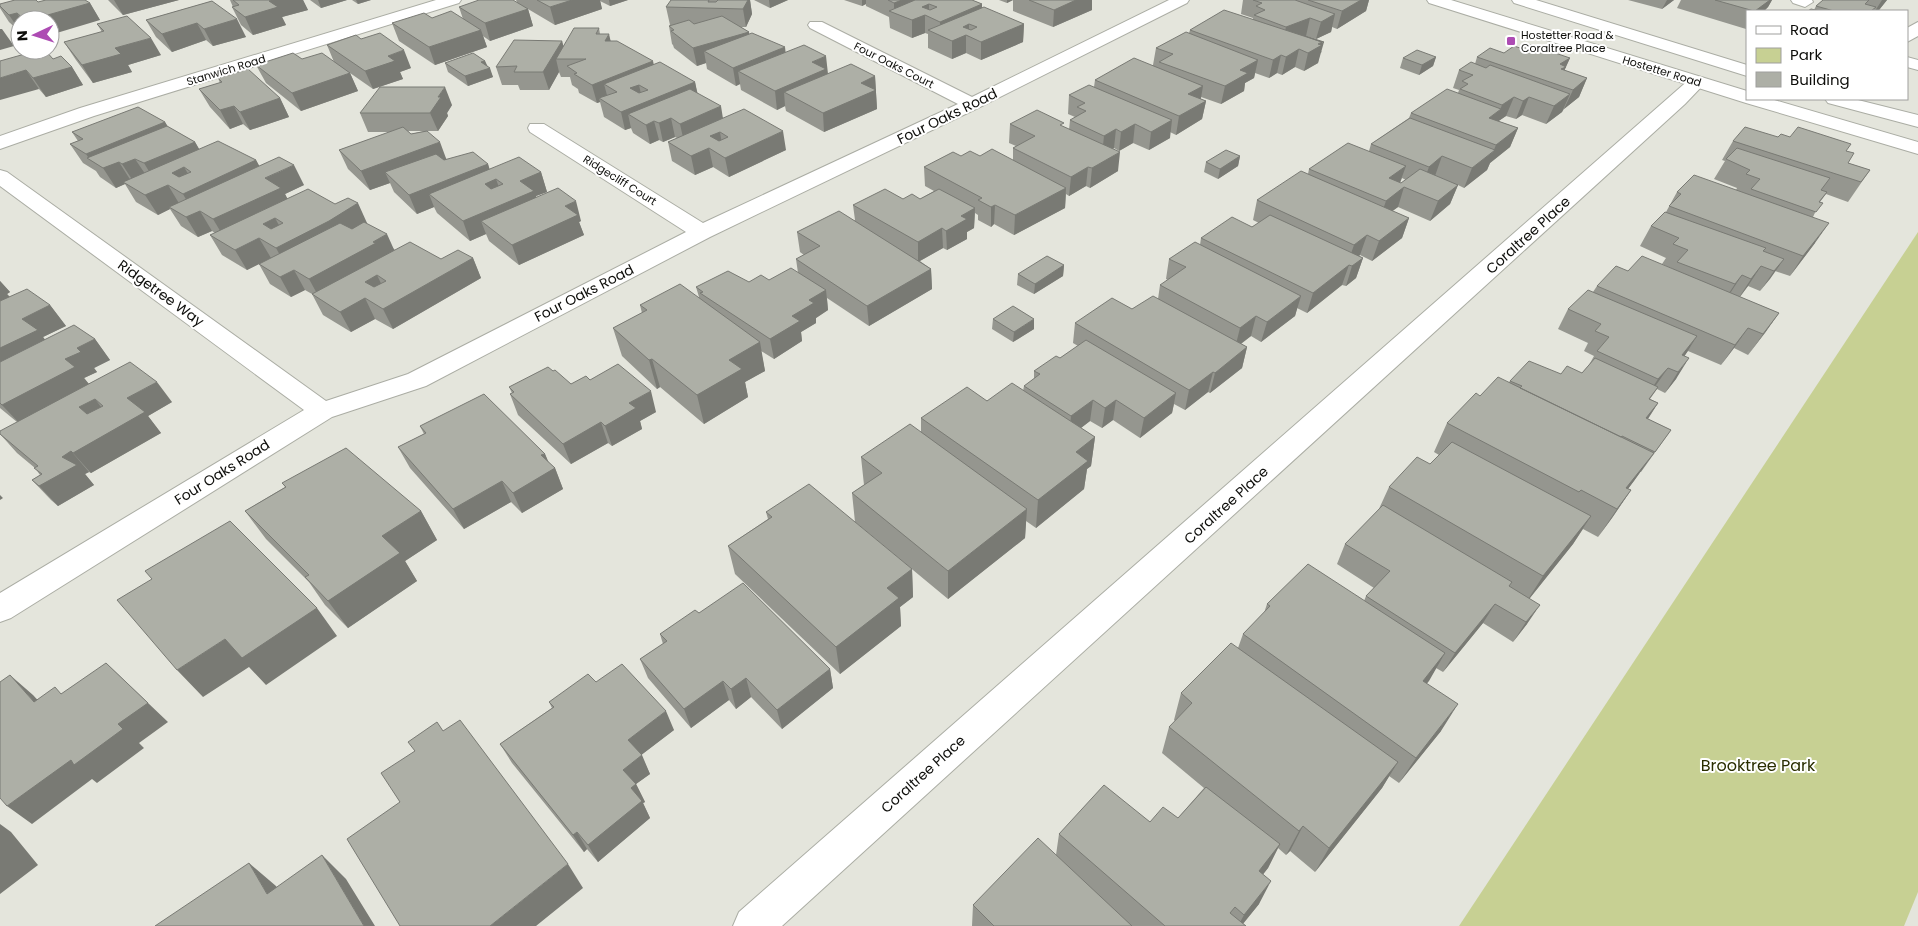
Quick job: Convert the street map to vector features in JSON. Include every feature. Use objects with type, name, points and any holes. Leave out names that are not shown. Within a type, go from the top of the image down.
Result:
[{"type":"street","name":"Stanwich Road","points":[[0,143],[87,112],[453,0]]},
{"type":"street","name":"Hostetter Road","points":[[1435,0],[1746,97]]},
{"type":"street","name":"Hostetter Road","points":[[1520,0],[1746,71]]},
{"type":"street","name":"Four Oaks Road","points":[[0,609],[322,411],[417,380],[702,232],[972,104],[1167,3]]},
{"type":"street","name":"Four Oaks Court","points":[[816,25],[972,104]]},
{"type":"street","points":[[1908,36],[1918,27]]},
{"type":"street","name":"Coraltree Place","points":[[753,926],[1697,82]]},
{"type":"street","points":[[1755,100],[1918,148]]},
{"type":"street","points":[[1842,100],[1918,121]]},
{"type":"street","name":"Ridgecliff Court","points":[[537,128],[702,232]]},
{"type":"street","name":"Ridgetree Way","points":[[0,176],[322,411]]},
{"type":"green space","name":"Brooktree Park","points":[[1918,232],[1918,892],[1904,926],[1459,926]]},
{"type":"building","points":[[15,0],[36,0],[38,2],[46,0],[85,0],[90,3],[60,12],[10,10],[9,15],[0,4]]},
{"type":"building","points":[[233,0],[274,0],[269,1],[278,7],[245,17],[232,7],[239,5]]},
{"type":"building","points":[[479,0],[513,0],[528,9],[485,23],[459,7]]},
{"type":"building","points":[[537,0],[572,0],[550,7]]},
{"type":"building","points":[[671,0],[709,0],[708,2],[716,2],[718,0],[748,0],[743,9],[666,7]]},
{"type":"building","points":[[888,0],[902,0],[894,3]]},
{"type":"building","points":[[915,0],[972,0],[982,4],[940,22],[925,15],[912,20],[889,11]],"holes":[[[929,4],[937,7],[930,10],[922,7]]]},
{"type":"building","points":[[1029,0],[1076,0],[1054,10]]},
{"type":"building","points":[[1253,0],[1295,0],[1335,14],[1321,22],[1310,18],[1286,27],[1254,15],[1265,10],[1256,6],[1262,3]]},
{"type":"building","points":[[1308,0],[1361,0],[1342,11]]},
{"type":"building","points":[[1715,0],[1770,0],[1756,10]]},
{"type":"building","points":[[1823,0],[1869,0],[1865,4],[1876,7],[1872,10],[1830,10],[1816,6]]},
{"type":"building","points":[[212,1],[237,19],[204,29],[197,23],[162,34],[146,20]]},
{"type":"building","points":[[984,7],[1024,24],[981,42],[966,35],[952,41],[928,30]],"holes":[[[969,24],[977,27],[971,30],[963,27]]]},
{"type":"building","points":[[1224,10],[1322,42],[1318,44],[1322,45],[1308,53],[1299,49],[1286,57],[1281,55],[1273,60],[1190,30]]},
{"type":"building","points":[[451,11],[481,30],[429,47],[392,23],[424,13],[432,18]]},
{"type":"building","points":[[127,16],[151,38],[115,48],[121,54],[82,65],[64,42],[104,31],[97,24]]},
{"type":"building","points":[[722,16],[749,32],[693,48],[671,31],[674,30],[669,26],[689,20],[694,24]]},
{"type":"building","points":[[574,28],[599,28],[596,34],[609,34],[605,41],[617,41],[653,61],[592,85],[574,74],[577,73],[567,66],[586,59],[556,59]]},
{"type":"building","points":[[1186,32],[1258,60],[1240,70],[1248,73],[1225,86],[1159,62],[1173,54],[1156,48]]},
{"type":"building","points":[[380,33],[404,50],[388,56],[395,61],[365,71],[327,45],[356,35],[361,39]]},
{"type":"building","points":[[752,33],[785,47],[733,68],[704,51]]},
{"type":"building","points":[[514,40],[562,41],[543,72],[514,72],[517,66],[496,67]]},
{"type":"building","points":[[1528,44],[1570,58],[1560,64],[1566,67],[1561,69],[1587,78],[1573,90],[1477,57],[1490,48],[1504,53],[1514,46],[1520,48]]},
{"type":"building","points":[[804,45],[826,56],[812,62],[826,69],[775,91],[738,71]]},
{"type":"building","points":[[1417,50],[1436,57],[1422,65],[1403,58]]},
{"type":"building","points":[[293,53],[302,59],[322,53],[350,73],[292,93],[256,65]]},
{"type":"building","points":[[473,53],[485,61],[481,62],[490,68],[465,76],[445,63]]},
{"type":"building","points":[[61,56],[72,67],[33,78],[26,70],[0,78],[0,61],[10,58],[10,60],[60,60]]},
{"type":"building","points":[[1134,58],[1203,86],[1188,94],[1206,101],[1179,116],[1095,80]]},
{"type":"building","points":[[660,62],[695,82],[621,112],[599,98],[617,92],[604,84]],"holes":[[[639,85],[648,90],[639,93],[630,88]]]},
{"type":"building","points":[[1471,62],[1486,68],[1490,65],[1570,94],[1554,106],[1529,97],[1523,101],[1514,97],[1502,105],[1460,89],[1468,84],[1462,81],[1473,75],[1459,70]]},
{"type":"building","points":[[851,64],[875,76],[861,83],[876,90],[823,113],[784,92]]},
{"type":"building","points":[[248,69],[280,98],[240,112],[234,106],[220,110],[199,89],[222,82],[218,78]]},
{"type":"building","points":[[1089,85],[1172,120],[1151,132],[1135,124],[1121,132],[1116,129],[1104,136],[1070,120],[1086,111],[1077,107],[1085,103],[1069,95]]},
{"type":"building","points":[[380,87],[445,87],[438,97],[441,97],[430,113],[360,113]]},
{"type":"building","points":[[690,89],[721,106],[680,124],[671,118],[659,123],[654,121],[646,125],[628,114]]},
{"type":"building","points":[[1447,89],[1501,109],[1489,118],[1518,128],[1496,145],[1411,113]]},
{"type":"building","points":[[138,107],[165,122],[86,154],[70,144],[83,139],[72,132]]},
{"type":"building","points":[[744,109],[783,131],[725,158],[709,148],[691,156],[668,142]],"holes":[[[720,132],[728,137],[719,141],[710,136]]]},
{"type":"building","points":[[1037,110],[1064,123],[1060,125],[1120,152],[1092,168],[1088,167],[1071,177],[1013,148],[1035,136],[1010,124]]},
{"type":"building","points":[[1410,118],[1495,150],[1472,168],[1442,156],[1429,167],[1371,144]]},
{"type":"building","points":[[167,126],[195,142],[144,163],[135,159],[103,168],[87,158]]},
{"type":"building","points":[[403,127],[411,134],[427,131],[440,142],[361,171],[339,150]]},
{"type":"building","points":[[1745,127],[1778,137],[1781,134],[1790,137],[1798,127],[1851,144],[1846,151],[1854,153],[1848,163],[1870,170],[1861,182],[1733,141]]},
{"type":"building","points":[[218,141],[256,160],[183,194],[168,185],[145,195],[123,182]],"holes":[[[184,167],[191,172],[179,177],[172,173]]]},
{"type":"building","points":[[1348,143],[1406,166],[1389,178],[1401,183],[1420,169],[1458,185],[1438,201],[1404,187],[1386,201],[1309,169]]},
{"type":"building","points":[[1737,148],[1830,178],[1821,190],[1827,192],[1819,202],[1823,203],[1816,212],[1751,189],[1760,179],[1746,174],[1750,170],[1726,159]]},
{"type":"building","points":[[992,149],[1066,188],[1015,215],[995,205],[991,207],[978,200],[982,198],[924,167],[953,152],[961,156],[970,151],[980,156]]},
{"type":"building","points":[[1226,150],[1240,156],[1220,169],[1206,162]]},
{"type":"building","points":[[473,152],[488,164],[409,195],[385,172],[436,154],[444,160]]},
{"type":"building","points":[[279,157],[294,165],[265,178],[281,188],[213,219],[200,211],[186,217],[169,207]]},
{"type":"building","points":[[519,157],[541,172],[520,181],[534,191],[463,221],[429,194]],"holes":[[[496,179],[503,184],[491,189],[485,184]]]},
{"type":"building","points":[[1301,171],[1409,218],[1379,241],[1367,235],[1354,245],[1257,200]]},
{"type":"building","points":[[1694,175],[1829,223],[1803,256],[1669,206],[1681,194],[1677,192]]},
{"type":"building","points":[[558,188],[576,201],[565,206],[578,215],[512,245],[481,221]]},
{"type":"building","points":[[308,189],[335,204],[348,198],[358,203],[329,221],[276,248],[259,238],[235,250],[210,235]],"holes":[[[275,218],[283,223],[271,229],[263,224]]]},
{"type":"building","points":[[885,189],[903,199],[912,194],[920,199],[939,189],[975,208],[961,216],[967,219],[946,231],[942,228],[918,242],[853,205]]},
{"type":"building","points":[[839,211],[931,269],[867,306],[796,259],[820,246],[797,232]]},
{"type":"building","points":[[1665,212],[1766,248],[1763,251],[1784,259],[1774,271],[1761,266],[1751,279],[1742,275],[1735,284],[1677,262],[1688,250],[1673,244],[1679,238],[1651,226]]},
{"type":"building","points":[[1270,215],[1363,258],[1352,266],[1349,265],[1313,293],[1201,238],[1232,217],[1252,227]]},
{"type":"building","points":[[364,222],[387,234],[373,242],[376,243],[309,279],[294,270],[280,277],[259,264],[340,223],[352,229]]},
{"type":"building","points":[[410,242],[441,259],[458,250],[473,258],[383,309],[365,298],[340,312],[312,294]],"holes":[[[377,275],[386,281],[374,287],[365,282]]]},
{"type":"building","points":[[1195,242],[1301,296],[1267,322],[1256,316],[1240,328],[1160,285],[1186,267],[1169,259]]},
{"type":"building","points":[[1047,256],[1064,265],[1035,284],[1018,274]]},
{"type":"building","points":[[1642,256],[1779,313],[1763,334],[1748,328],[1735,345],[1597,286],[1616,266],[1628,271]]},
{"type":"building","points":[[791,268],[826,290],[809,300],[814,303],[792,316],[800,321],[770,339],[700,293],[703,292],[696,287],[728,271],[749,282],[761,275],[769,280]]},
{"type":"building","points":[[680,284],[760,342],[729,360],[742,369],[697,395],[652,359],[649,360],[613,328],[647,310],[640,305]]},
{"type":"building","points":[[27,289],[50,305],[22,319],[38,330],[0,348],[0,301]]},
{"type":"building","points":[[1588,290],[1697,336],[1682,355],[1689,358],[1678,372],[1668,368],[1658,379],[1597,351],[1609,337],[1595,331],[1601,324],[1568,309]]},
{"type":"building","points":[[1153,296],[1247,347],[1215,373],[1213,372],[1189,390],[1075,323],[1112,298],[1132,309]]},
{"type":"building","points":[[1013,306],[1034,319],[1014,332],[993,319]]},
{"type":"building","points":[[74,325],[95,339],[77,348],[81,352],[65,359],[75,367],[2,405],[0,403],[0,362]]},
{"type":"building","points":[[1086,340],[1176,393],[1144,418],[1116,400],[1105,408],[1093,400],[1071,416],[1024,386],[1040,374],[1034,371],[1056,356],[1060,358]]},
{"type":"building","points":[[1595,358],[1658,387],[1649,399],[1658,403],[1646,418],[1671,430],[1655,452],[1520,388],[1522,386],[1510,381],[1529,361],[1561,374],[1567,366],[1582,373]]},
{"type":"building","points":[[130,362],[157,382],[127,398],[145,412],[73,453],[71,451],[62,457],[77,465],[39,486],[32,480],[42,474],[34,468],[38,466],[0,434],[0,431]],"holes":[[[95,399],[103,406],[87,414],[79,407]]]},
{"type":"building","points":[[618,364],[651,391],[629,403],[636,408],[605,426],[601,422],[563,444],[510,394],[514,392],[509,387],[548,367],[553,371],[555,370],[571,384],[586,376],[590,380]]},
{"type":"building","points":[[1498,377],[1654,453],[1626,488],[1631,490],[1617,509],[1581,490],[1579,492],[1447,423],[1476,393],[1480,396]]},
{"type":"building","points":[[1012,383],[1095,437],[1076,452],[1088,461],[1038,500],[921,418],[967,387],[987,401]]},
{"type":"building","points":[[484,394],[545,454],[541,455],[555,468],[513,493],[502,481],[453,509],[398,447],[426,433],[420,426]]},
{"type":"building","points":[[910,424],[1027,509],[948,571],[852,493],[882,473],[861,457]]},
{"type":"building","points":[[1452,442],[1591,516],[1543,576],[1389,487],[1417,457],[1430,464]]},
{"type":"building","points":[[346,448],[421,511],[382,536],[400,553],[328,601],[305,577],[309,575],[245,511],[286,487],[282,483]]},
{"type":"building","points":[[809,484],[912,569],[887,588],[899,598],[836,647],[728,546],[772,517],[766,512]]},
{"type":"building","points":[[1383,505],[1512,582],[1509,586],[1540,605],[1526,622],[1495,604],[1455,653],[1366,596],[1390,571],[1345,544]]},
{"type":"building","points":[[230,521],[317,608],[242,658],[225,639],[177,670],[117,600],[152,579],[145,571]]},
{"type":"building","points":[[1308,564],[1445,653],[1423,681],[1458,704],[1416,758],[1243,634],[1270,606],[1267,604]]},
{"type":"building","points":[[743,583],[830,669],[777,710],[746,678],[731,689],[723,681],[684,709],[640,659],[667,641],[660,634],[695,610],[699,613]]},
{"type":"building","points":[[1231,643],[1398,762],[1329,848],[1303,826],[1299,831],[1169,727],[1192,703],[1181,693]]},
{"type":"building","points":[[106,663],[148,703],[118,724],[123,729],[74,765],[71,760],[7,806],[0,798],[0,682],[10,675],[34,702],[55,687],[61,694]]},
{"type":"building","points":[[622,664],[666,711],[628,740],[642,755],[623,770],[636,784],[631,788],[642,801],[588,845],[577,832],[573,835],[500,744],[554,707],[549,702],[588,674],[596,682]]},
{"type":"building","points":[[460,720],[568,864],[490,926],[400,926],[347,839],[400,802],[381,773],[415,751],[408,742],[437,722],[443,731]]},
{"type":"building","points":[[1104,785],[1150,822],[1163,807],[1178,818],[1206,787],[1280,844],[1259,871],[1271,881],[1244,915],[1235,907],[1230,913],[1246,926],[1165,926],[1059,834]]},
{"type":"building","points":[[1038,838],[1132,926],[994,926],[973,905]]},
{"type":"building","points":[[322,855],[364,926],[155,926],[249,863],[267,894]]},
{"type":"place","name":"Hostetter Road & Coraltree Place","points":[[1511,41]]}]
